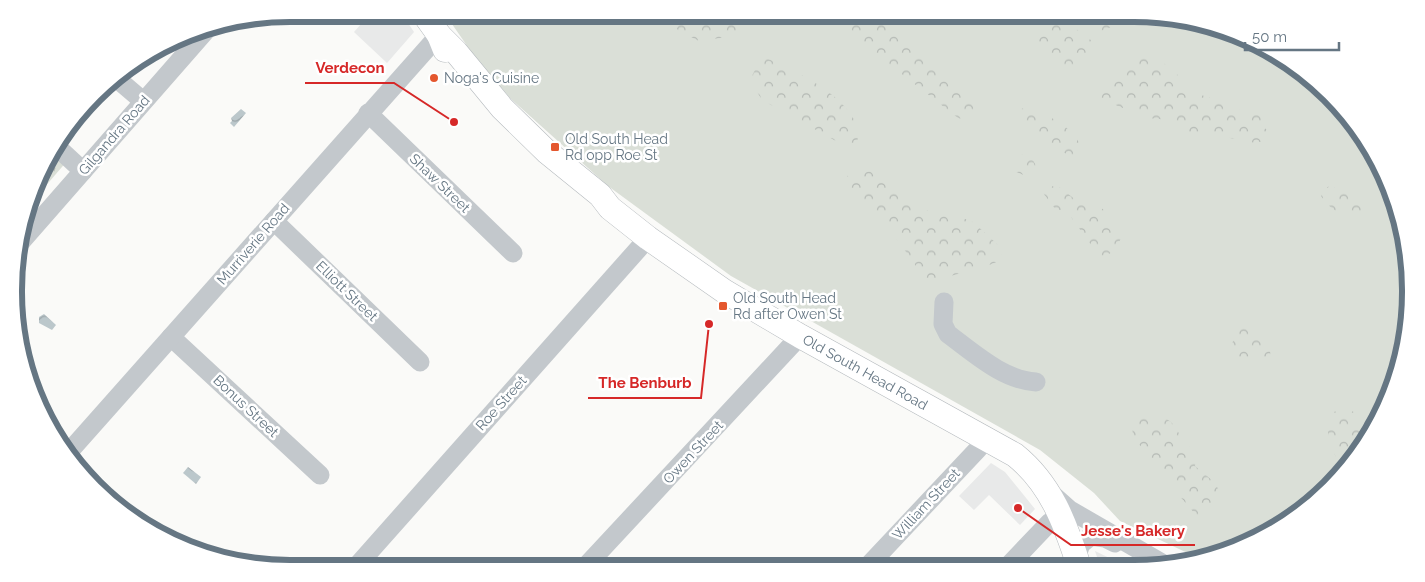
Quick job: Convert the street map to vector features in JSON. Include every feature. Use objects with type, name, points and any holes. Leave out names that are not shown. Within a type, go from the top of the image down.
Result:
[{"type":"main road","name":"Old South Head Road","points":[[429,22],[439,36],[456,52],[502,108],[552,157],[600,195],[610,208],[648,238],[724,291],[1024,463],[1051,494],[1061,515],[1077,560]]},
{"type":"street","name":"Murriverie Road","points":[[73,447],[368,113],[439,36]]},
{"type":"street","name":"Gilgandra Road","points":[[30,231],[198,40]]},
{"type":"street","points":[[122,83],[143,101]]},
{"type":"street","name":"Shaw Street","points":[[368,113],[513,253]]},
{"type":"street","points":[[62,151],[83,171]]},
{"type":"street","name":"Elliott Street","points":[[274,221],[420,362]]},
{"type":"street","name":"Roe Street","points":[[361,560],[648,238]]},
{"type":"street","points":[[944,302],[943,324],[948,334],[1010,377],[1036,382]]},
{"type":"street","name":"Owen Street","points":[[592,560],[800,336]]},
{"type":"street","name":"Bonus Street","points":[[171,337],[320,475]]},
{"type":"street","name":"William Street","points":[[874,560],[978,449],[984,439]]},
{"type":"street","points":[[1051,494],[1070,510],[1154,559]]},
{"type":"street","points":[[1014,560],[1047,526],[1061,515]]},
{"type":"street","points":[[1078,560],[1081,544],[1091,536],[1105,538],[1152,559]]},
{"type":"shaded area","points":[[363,22],[407,22],[414,32],[387,63],[354,32]]},
{"type":"shaded area","points":[[991,463],[1005,472],[1035,509],[1020,525],[989,495],[974,510],[959,496]]},
{"type":"shaded area","points":[[1095,551],[1114,560],[1098,560]]},
{"type":"green space","points":[[451,22],[1134,22],[1186,28],[1237,43],[1268,58],[1283,68],[1324,101],[1347,128],[1367,157],[1382,188],[1393,222],[1400,256],[1402,309],[1393,360],[1382,394],[1367,425],[1347,454],[1311,493],[1283,514],[1253,532],[1220,545],[1188,553],[1120,521],[1094,493],[1040,450],[731,276],[608,186],[511,99],[479,63]]},
{"type":"green space","points":[[671,22],[749,22],[748,28],[741,35],[699,41],[679,31]]},
{"type":"green space","points":[[846,22],[892,22],[966,98],[975,102],[979,108],[967,120],[958,118],[866,46]]},
{"type":"green space","points":[[1060,22],[1088,37],[1093,47],[1091,54],[1085,61],[1069,71],[1058,68],[1049,61],[1041,50],[1038,40],[1041,29],[1049,24]]},
{"type":"green space","points":[[1081,22],[1123,22],[1101,31],[1086,26]]},
{"type":"green space","points":[[1144,52],[1175,70],[1181,82],[1195,93],[1229,104],[1244,112],[1256,113],[1265,120],[1263,127],[1272,133],[1264,141],[1255,143],[1220,136],[1195,137],[1160,119],[1147,118],[1101,99],[1098,92],[1106,82],[1131,56]]},
{"type":"green space","points":[[765,58],[791,69],[833,96],[853,118],[858,131],[857,142],[845,146],[762,100],[750,80],[758,64]]},
{"type":"green space","points":[[1030,106],[1060,123],[1073,133],[1081,147],[1076,154],[1071,156],[1055,148],[1040,139],[1021,122],[1015,115],[1021,109]]},
{"type":"green space","points":[[1021,154],[1032,159],[1037,170],[1028,177],[1014,171],[1012,165],[1014,157]]},
{"type":"green space","points":[[59,156],[68,160],[43,189]]},
{"type":"green space","points":[[871,171],[893,182],[914,205],[929,211],[950,213],[973,222],[997,244],[1002,253],[999,261],[928,283],[899,242],[850,193],[847,176]]},
{"type":"green space","points":[[1051,186],[1061,188],[1078,202],[1103,209],[1117,228],[1121,238],[1113,251],[1107,255],[1099,256],[1066,210],[1056,210],[1043,193]]},
{"type":"green space","points":[[1329,186],[1356,195],[1364,200],[1369,206],[1362,219],[1338,213],[1329,206],[1321,196]]},
{"type":"green space","points":[[1234,326],[1254,332],[1264,340],[1268,345],[1271,359],[1267,363],[1242,360],[1229,350],[1234,339],[1226,335],[1228,329]]},
{"type":"green space","points":[[1342,408],[1357,413],[1369,421],[1340,463],[1331,448],[1326,422],[1334,412]]},
{"type":"green space","points":[[1150,413],[1165,418],[1172,423],[1195,454],[1195,466],[1213,481],[1219,490],[1211,510],[1203,516],[1196,515],[1171,486],[1167,470],[1157,466],[1133,437],[1132,424],[1139,414]]},
{"type":"water","points":[[241,109],[246,113],[234,127],[230,123],[232,121],[231,118]]},
{"type":"water","points":[[44,314],[56,325],[52,330],[39,323],[39,317]]},
{"type":"water","points":[[188,467],[201,477],[196,484],[183,473]]},
{"type":"place","name":"Noga's Cuisine","points":[[434,78]]},
{"type":"place","name":"Verdecon","points":[[454,122]]},
{"type":"place","name":"Old South Head Rd opp Roe St","points":[[555,147]]},
{"type":"place","name":"Old South Head Rd after Owen St","points":[[723,306]]},
{"type":"place","name":"The Benburb","points":[[709,324]]},
{"type":"place","name":"Jesse's Bakery","points":[[1018,508]]}]
